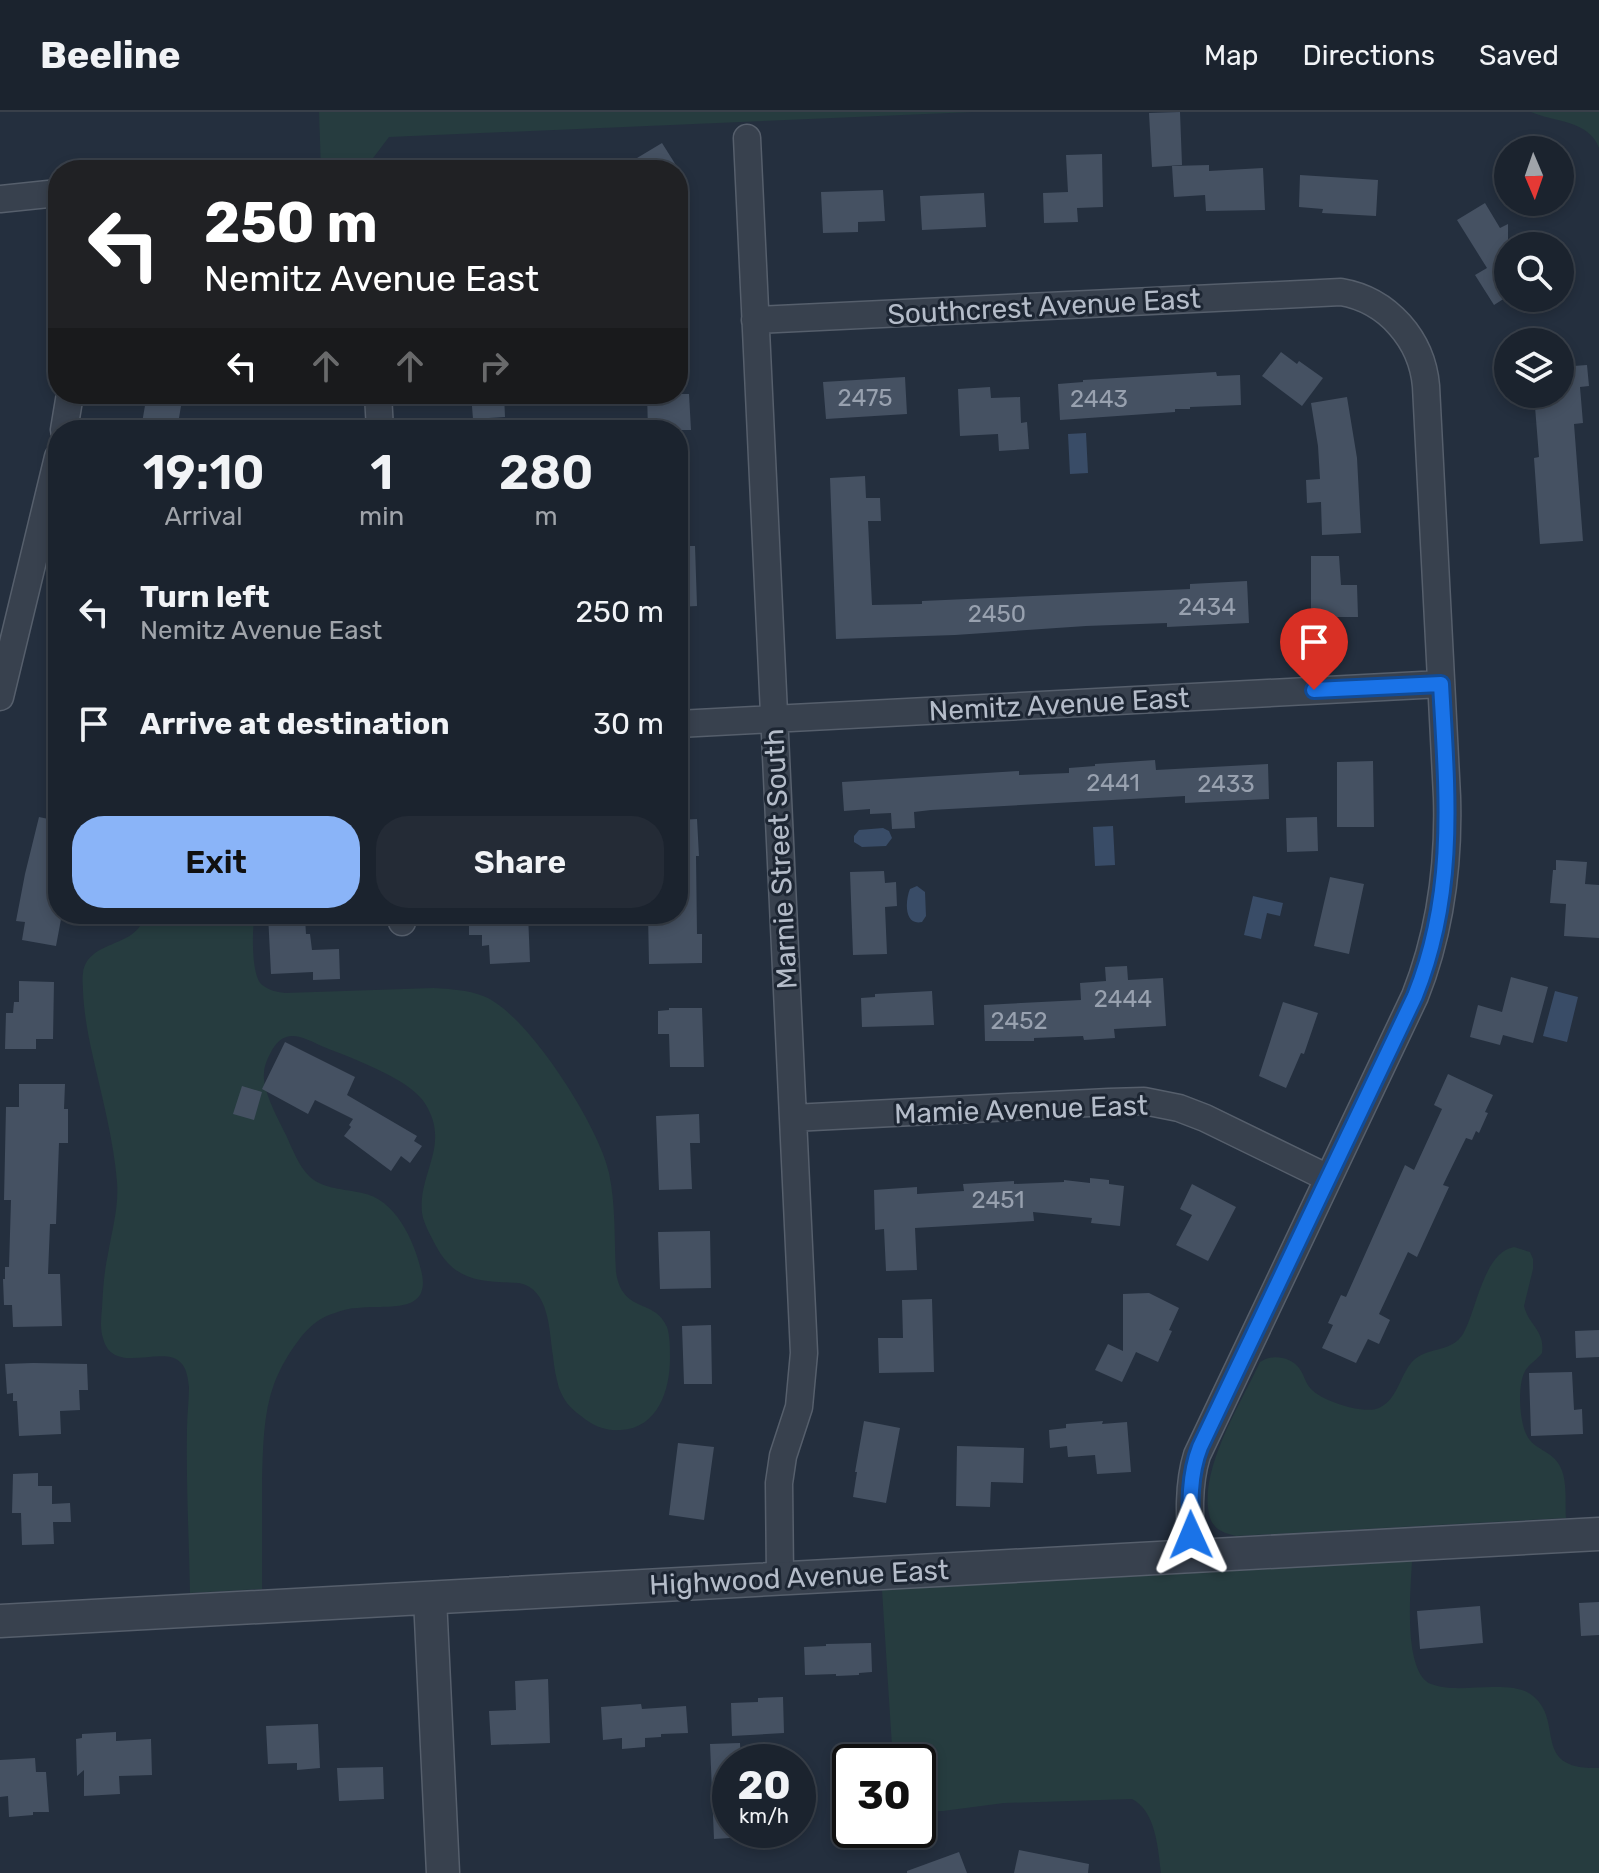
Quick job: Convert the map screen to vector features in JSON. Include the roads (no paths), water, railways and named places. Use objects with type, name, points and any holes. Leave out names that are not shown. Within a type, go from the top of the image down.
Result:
[{"type":"street","name":"Marnie Street South","points":[[747,138],[803,1370],[799,1407],[783,1456],[779,1483],[780,1577]]},
{"type":"street","points":[[0,199],[48,194]]},
{"type":"street","name":"Southcrest Avenue East","points":[[755,320],[1332,292],[1364,298],[1387,312],[1408,335],[1422,363],[1426,386],[1447,825],[1444,882],[1435,931],[1415,996],[1197,1455],[1190,1494],[1192,1555]]},
{"type":"street","points":[[0,697],[5,651],[48,494]]},
{"type":"street","name":"Nemitz Avenue East","points":[[688,723],[1441,684]]},
{"type":"street","name":"Mamie Avenue East","points":[[793,1118],[1155,1102],[1205,1118],[1328,1178]]},
{"type":"street","name":"Highwood Avenue East","points":[[0,1621],[1599,1534]]},
{"type":"street","points":[[430,1598],[443,1873]]},
{"type":"water","points":[[1086,433],[1088,473],[1070,474],[1068,434]]},
{"type":"water","points":[[1113,826],[1115,865],[1095,866],[1093,827]]},
{"type":"water","points":[[883,828],[889,831],[892,838],[886,846],[862,847],[854,842],[859,830]]},
{"type":"water","points":[[917,886],[925,892],[926,916],[922,922],[912,920],[907,912],[910,889]]},
{"type":"water","points":[[1253,896],[1283,903],[1280,916],[1267,913],[1261,939],[1244,935]]},
{"type":"water","points":[[1555,991],[1578,997],[1567,1042],[1543,1036]]}]
